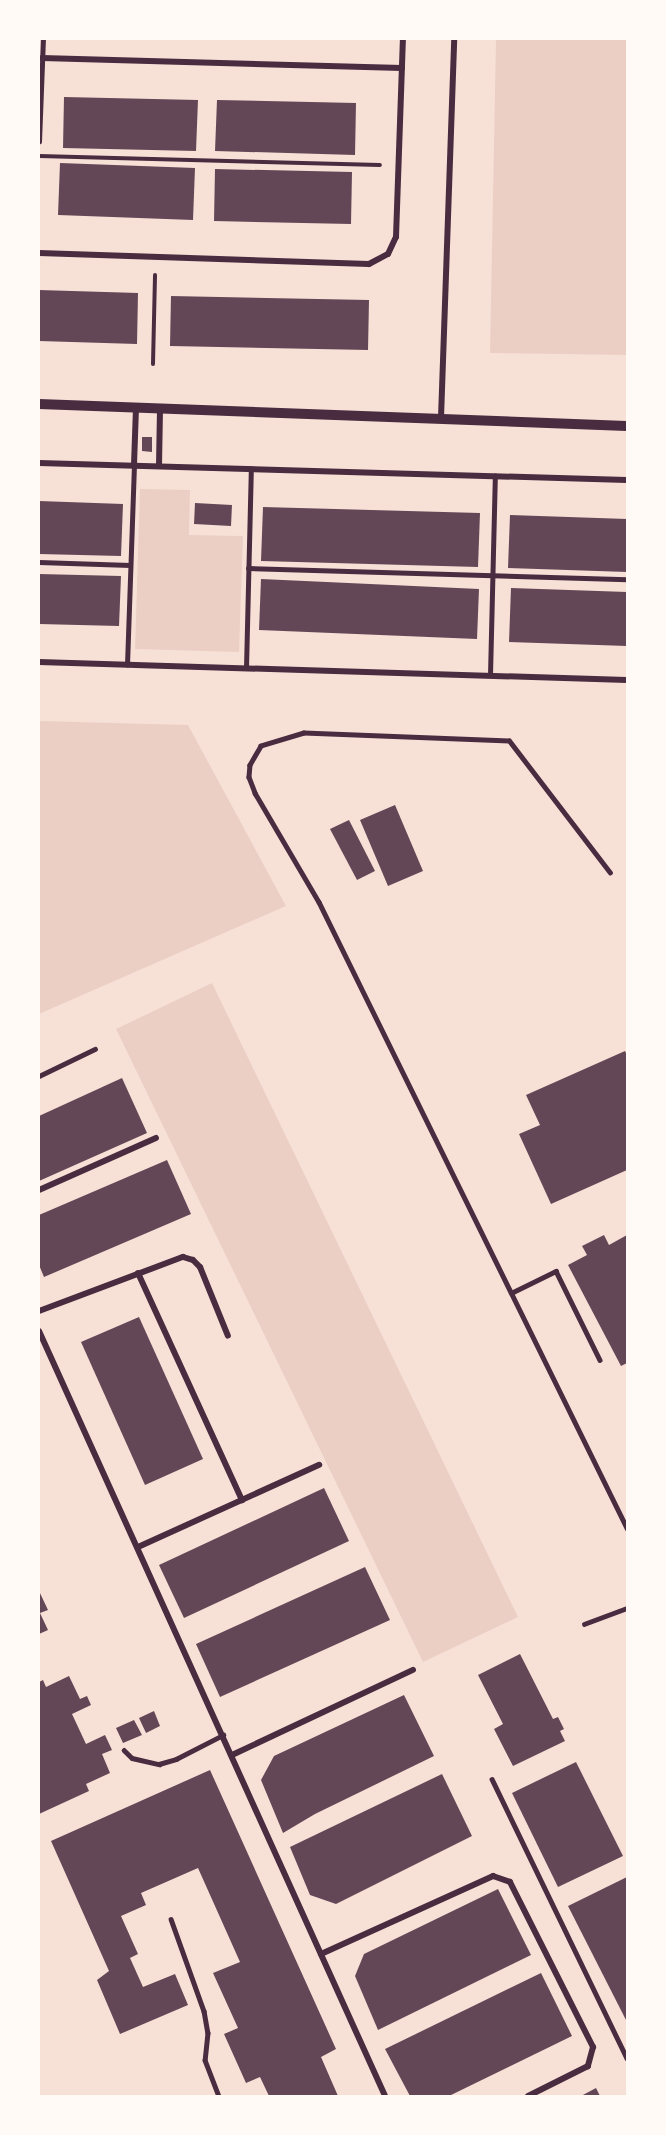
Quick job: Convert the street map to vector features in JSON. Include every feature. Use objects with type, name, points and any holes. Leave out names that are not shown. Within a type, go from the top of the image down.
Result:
[{"type":"street","points":[[39,253],[369,264],[388,254],[396,237],[403,39]]},
{"type":"street","points":[[441,418],[454,39]]},
{"type":"street","points":[[42,58],[402,68]]},
{"type":"street","points":[[39,404],[627,426]]},
{"type":"street","points":[[134,465],[136,408]]},
{"type":"street","points":[[159,466],[160,408]]},
{"type":"street","points":[[39,463],[627,480]]},
{"type":"street","points":[[39,662],[627,680]]},
{"type":"street","points":[[39,1190],[156,1138]]},
{"type":"street","points":[[39,1311],[183,1257],[193,1260],[200,1267],[228,1336]]},
{"type":"street","points":[[138,1273],[242,1500]]},
{"type":"street","points":[[39,1331],[384,2096]]},
{"type":"street","points":[[138,1547],[319,1465]]},
{"type":"street","points":[[232,1755],[413,1670]]},
{"type":"street","points":[[321,1954],[493,1876],[510,1882],[593,2047],[588,2067],[528,2096]]},
{"type":"lane","points":[[39,142],[43,39]]},
{"type":"lane","points":[[127,665],[134,465]]},
{"type":"lane","points":[[246,668],[251,469]]},
{"type":"lane","points":[[490,675],[495,476]]},
{"type":"lane","points":[[39,562],[130,565]]},
{"type":"lane","points":[[248,568],[627,579]]},
{"type":"lane","points":[[610,873],[509,741],[304,733],[261,746],[250,765],[249,777],[255,793],[320,902],[627,1528]]},
{"type":"lane","points":[[39,1076],[95,1049]]},
{"type":"lane","points":[[511,1293],[556,1271],[600,1360]]},
{"type":"lane","points":[[584,1624],[627,1608]]},
{"type":"lane","points":[[124,1750],[132,1758],[159,1764],[176,1759],[223,1736]]},
{"type":"lane","points":[[492,1779],[627,2058]]},
{"type":"lane","points":[[171,1919],[204,2011],[208,2033],[205,2060],[219,2096]]},
{"type":"path","points":[[39,156],[381,165]]},
{"type":"path","points":[[153,364],[155,275]]},
{"type":"shaded area","points":[[496,39],[627,39],[627,355],[490,353]]},
{"type":"shaded area","points":[[140,489],[190,490],[189,535],[243,536],[239,652],[135,649]]},
{"type":"shaded area","points":[[39,721],[188,725],[286,906],[39,1014]]},
{"type":"shaded area","points":[[212,983],[518,1617],[423,1662],[116,1029]]},
{"type":"building","points":[[64,97],[198,100],[196,151],[63,148]]},
{"type":"building","points":[[217,100],[356,103],[355,155],[215,151]]},
{"type":"building","points":[[60,163],[195,168],[193,220],[58,215]]},
{"type":"building","points":[[215,169],[352,172],[351,224],[214,221]]},
{"type":"building","points":[[39,290],[138,293],[137,344],[39,341]]},
{"type":"building","points":[[171,296],[369,300],[368,350],[170,346]]},
{"type":"building","points":[[142,437],[152,437],[152,452],[142,451]]},
{"type":"building","points":[[39,501],[123,504],[121,556],[39,554]]},
{"type":"building","points":[[195,503],[232,505],[231,526],[194,524]]},
{"type":"building","points":[[263,507],[480,513],[478,567],[261,561]]},
{"type":"building","points":[[510,515],[627,519],[627,572],[508,568]]},
{"type":"building","points":[[39,574],[121,576],[119,626],[39,624]]},
{"type":"building","points":[[261,579],[479,589],[477,639],[259,630]]},
{"type":"building","points":[[511,588],[627,592],[627,646],[509,642]]},
{"type":"building","points":[[395,805],[423,871],[388,886],[360,820]]},
{"type":"building","points":[[349,820],[375,871],[357,880],[330,829]]},
{"type":"building","points":[[625,1051],[627,1055],[627,1170],[551,1204],[519,1134],[540,1125],[526,1095]]},
{"type":"building","points":[[122,1078],[147,1133],[39,1181],[39,1116]]},
{"type":"building","points":[[167,1160],[191,1214],[44,1277],[39,1265],[39,1215]]},
{"type":"building","points":[[604,1235],[609,1245],[627,1235],[627,1363],[621,1366],[568,1265],[587,1255],[582,1246]]},
{"type":"building","points":[[139,1317],[203,1459],[145,1485],[81,1342]]},
{"type":"building","points":[[324,1488],[349,1541],[184,1618],[159,1565]]},
{"type":"building","points":[[365,1567],[390,1620],[220,1697],[196,1644]]},
{"type":"building","points":[[39,1591],[48,1610],[40,1613],[48,1630],[39,1634]]},
{"type":"building","points":[[520,1654],[553,1719],[558,1717],[564,1729],[560,1731],[565,1741],[513,1766],[494,1729],[503,1724],[478,1675]]},
{"type":"building","points":[[69,1676],[80,1699],[87,1696],[91,1705],[72,1714],[86,1744],[105,1735],[112,1750],[102,1754],[110,1773],[86,1784],[89,1791],[39,1814],[39,1682],[43,1680],[46,1687]]},
{"type":"building","points":[[404,1695],[434,1756],[315,1814],[283,1833],[261,1780],[274,1756]]},
{"type":"building","points":[[154,1711],[160,1726],[146,1733],[139,1718]]},
{"type":"building","points":[[134,1720],[142,1735],[123,1743],[116,1728]]},
{"type":"building","points":[[576,1762],[623,1856],[558,1887],[512,1793]]},
{"type":"building","points":[[210,1770],[336,2049],[321,2057],[338,2096],[269,2096],[260,2077],[246,2083],[224,2034],[238,2028],[213,1973],[240,1962],[198,1868],[141,1893],[146,1905],[121,1916],[138,1954],[130,1958],[143,1987],[175,1974],[188,2005],[120,2034],[97,1980],[109,1971],[51,1841]]},
{"type":"building","points":[[442,1774],[472,1836],[336,1904],[310,1895],[290,1847]]},
{"type":"building","points":[[627,1877],[627,2022],[568,1906]]},
{"type":"building","points":[[498,1889],[531,1955],[378,2030],[355,1976],[364,1954]]},
{"type":"building","points":[[541,1973],[572,2036],[449,2096],[410,2096],[385,2049]]},
{"type":"building","points":[[596,2088],[600,2096],[581,2096]]}]
